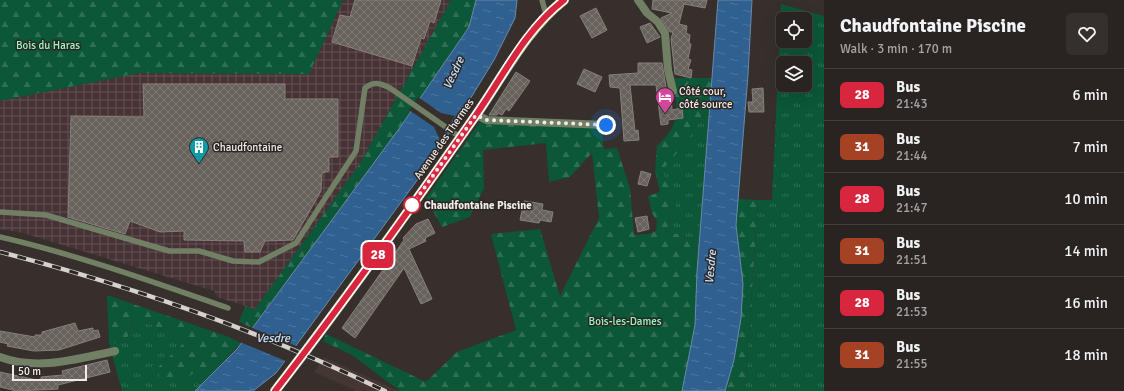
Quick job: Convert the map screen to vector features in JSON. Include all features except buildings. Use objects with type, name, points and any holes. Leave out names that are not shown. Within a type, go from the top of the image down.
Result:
[{"type":"main road","name":"Avenue des Thermes","points":[[275,391],[368,268],[476,115],[528,36],[546,14],[564,0]]},
{"type":"street","points":[[638,0],[647,13],[658,22],[665,34],[668,70],[673,91]]},
{"type":"street","points":[[476,115],[487,120],[606,125]]},
{"type":"street","points":[[0,357],[16,363],[36,365],[60,362],[115,351]]},
{"type":"lane","points":[[542,0],[546,14]]},
{"type":"lane","points":[[0,212],[46,215],[169,250],[199,250],[233,261],[259,262],[296,243],[356,151],[365,88],[378,83],[390,88],[460,137]]},
{"type":"lane","points":[[0,237],[45,248],[228,308]]},
{"type":"shaded area","points":[[343,0],[451,0],[359,165],[255,309],[217,297],[214,291],[23,233],[0,229],[0,101],[139,73],[309,74]]},
{"type":"shaded area","points":[[324,357],[399,391],[356,391],[314,372]]},
{"type":"green space","name":"Bois du Haras","points":[[0,0],[343,0],[309,74],[139,73],[0,101]]},
{"type":"green space","points":[[451,0],[476,0],[469,27],[401,126],[252,328],[239,322],[245,306],[255,309],[359,165]]},
{"type":"green space","points":[[781,4],[810,12],[781,12]]},
{"type":"green space","points":[[812,13],[824,16],[824,391],[736,391],[746,378],[758,200],[772,200],[777,92],[812,92],[812,56],[779,56],[779,48],[812,48]]},
{"type":"green space","name":"Bois-les-Dames","points":[[673,78],[712,78],[709,108],[677,153],[662,170],[672,194],[676,209],[669,218],[668,231],[692,239],[697,272],[695,326],[682,391],[400,391],[352,355],[323,341],[326,334],[426,382],[457,352],[516,330],[491,234],[540,229],[560,296],[599,218],[592,153],[570,177],[549,182],[546,143],[483,150],[484,188],[470,217],[442,227],[426,198],[482,119],[601,125],[604,149],[617,148],[630,188],[634,235],[649,234],[656,231],[657,221],[652,213],[648,196],[660,192],[655,171],[657,146],[675,122],[677,107]]},
{"type":"green space","points":[[709,108],[697,272],[692,239],[668,231],[669,218],[676,209],[672,194],[661,170],[677,153]]},
{"type":"green space","points":[[738,199],[758,200],[746,378],[736,391],[725,391],[734,360],[743,284],[736,225]]},
{"type":"green space","points":[[107,295],[229,337],[241,343],[207,379],[195,372],[179,383],[160,381],[158,367],[188,339],[134,318],[126,342],[109,343]]},
{"type":"green space","points":[[134,318],[188,339],[158,367],[179,383],[195,371],[207,379],[195,391],[122,391],[109,343],[126,342]]},
{"type":"water","name":"Vesdre","points":[[476,0],[517,0],[515,18],[494,60],[437,153],[276,373],[253,391],[195,391],[237,349],[401,126],[469,27]]},
{"type":"water","name":"Vesdre","points":[[718,0],[752,0],[748,75],[736,225],[743,284],[741,318],[734,360],[725,391],[682,391],[695,325],[697,272]]},
{"type":"pier","points":[[418,97],[441,113],[455,116],[440,140],[434,127],[409,110]]},
{"type":"pier","points":[[250,327],[298,347],[288,362],[240,342]]},
{"type":"railway","points":[[0,252],[99,280],[196,312],[292,349],[385,391]]},
{"type":"bus line","name":"28","points":[[275,391],[298,363],[315,337],[368,268],[476,115],[528,36],[546,14],[564,0]]},
{"type":"place","name":"Côté cour, côté source","points":[[665,114]]},
{"type":"place","name":"Chaudfontaine","points":[[199,164]]},
{"type":"place","name":"Chaudfontaine Piscine","points":[[412,205]]},
{"type":"route","points":[[412,205],[410,208],[476,115],[487,120],[606,125]]}]
